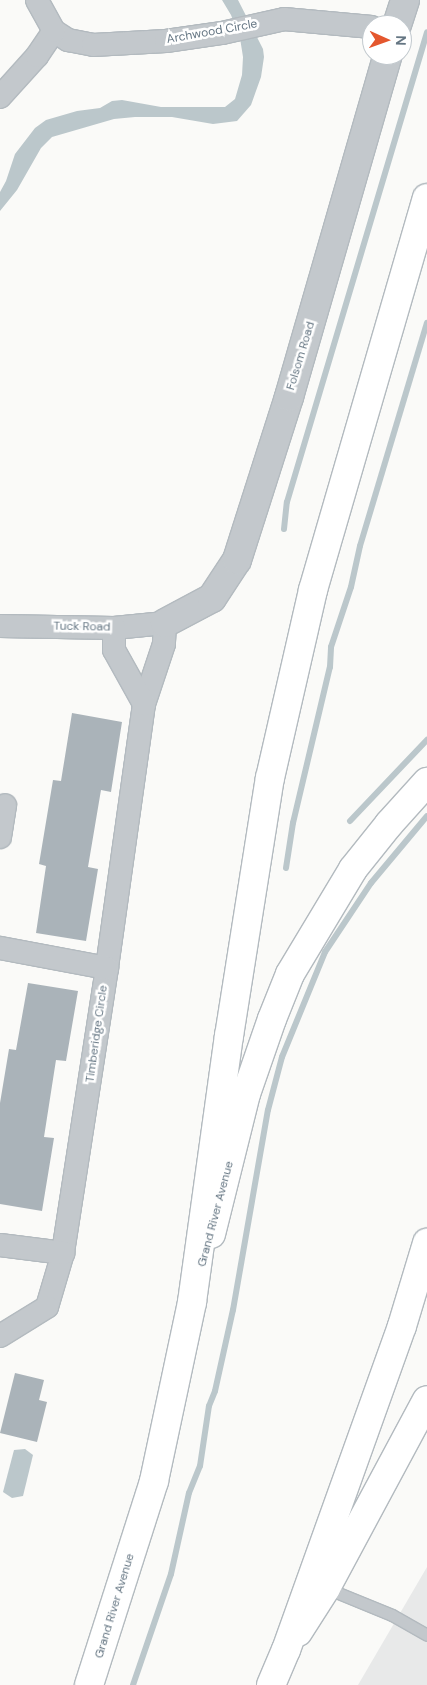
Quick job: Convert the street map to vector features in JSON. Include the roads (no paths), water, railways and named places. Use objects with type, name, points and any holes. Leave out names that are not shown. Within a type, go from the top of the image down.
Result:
[{"type":"main road","points":[[192,1302],[229,1036],[270,778],[313,590],[427,198]]},
{"type":"main road","name":"Grand River Avenue","points":[[89,1685],[154,1481],[192,1302],[246,1094],[272,1019],[290,974],[353,868],[388,824],[427,782]]},
{"type":"main road","points":[[271,1685],[286,1650],[402,1326],[427,1243]]},
{"type":"main road","points":[[286,1650],[326,1588],[427,1400]]},
{"type":"street","points":[[0,97],[37,56],[54,30],[37,0]]},
{"type":"street","points":[[400,15],[405,0]]},
{"type":"street","name":"Archwood Circle","points":[[54,30],[68,40],[93,45],[166,41],[222,33],[284,19],[362,26]]},
{"type":"street","name":"Folsom Road","points":[[165,623],[212,598],[237,560],[289,397],[385,65]]},
{"type":"street","name":"Tuck Road","points":[[0,626],[114,628],[165,623]]},
{"type":"street","name":"Timberidge Circle","points":[[0,1336],[47,1307],[63,1254],[107,968],[144,704],[164,644],[165,623]]},
{"type":"street","points":[[114,628],[114,650],[144,704]]},
{"type":"street","points":[[0,837],[5,805]]},
{"type":"street","points":[[0,948],[107,968]]},
{"type":"street","points":[[0,1245],[63,1254]]},
{"type":"lane","points":[[326,1588],[392,1614],[427,1635]]},
{"type":"waterway","points":[[284,529],[287,502],[427,32]]},
{"type":"waterway","points":[[286,868],[293,823],[330,667],[331,647],[351,587],[360,546],[427,323]]},
{"type":"waterway","points":[[350,821],[427,740]]},
{"type":"waterway","points":[[133,1685],[171,1574],[189,1493],[200,1466],[209,1406],[215,1391],[233,1310],[268,1110],[282,1057],[325,952],[371,883],[427,816]]}]
